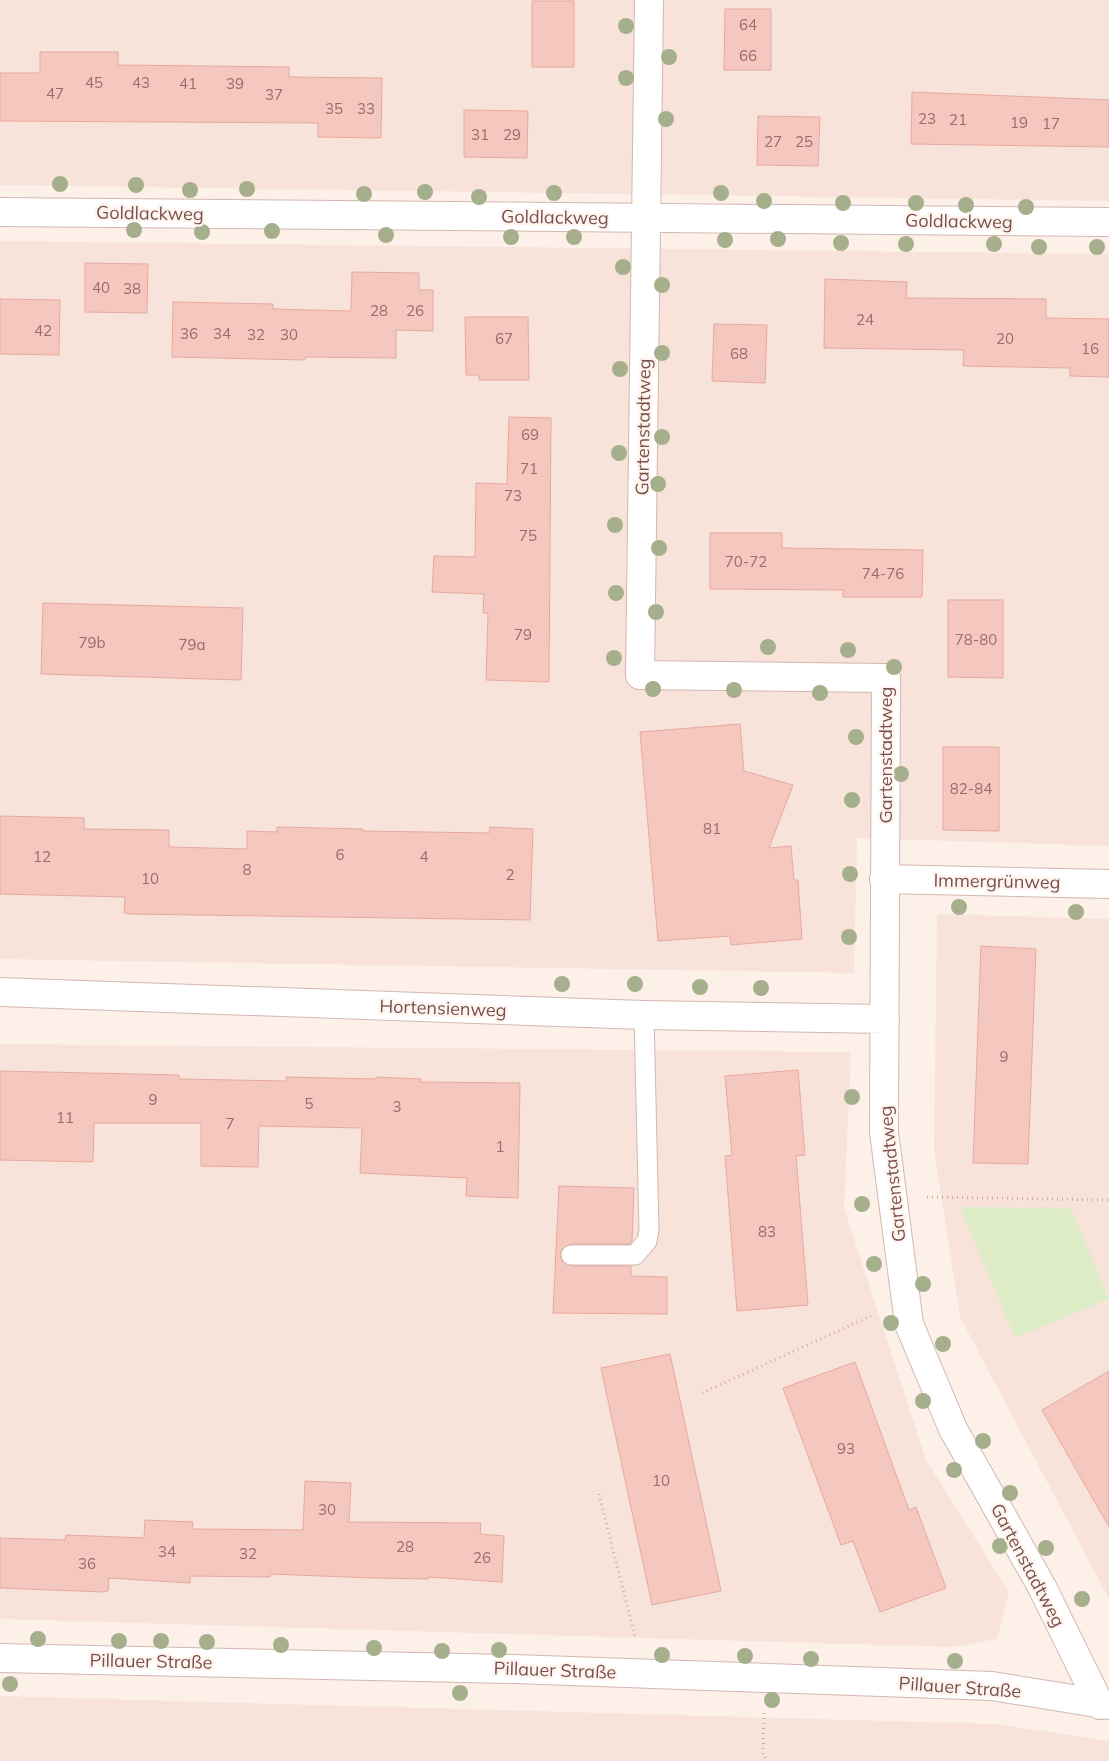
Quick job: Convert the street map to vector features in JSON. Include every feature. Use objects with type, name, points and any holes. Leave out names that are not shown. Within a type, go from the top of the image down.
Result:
[{"type":"street","name":"Gartenstadtweg","points":[[649,0],[640,675],[886,678],[884,1132],[909,1324],[953,1429],[1042,1587],[1104,1705]]},
{"type":"street","name":"Goldlackweg","points":[[0,212],[1109,222]]},
{"type":"street","name":"Immergrünweg","points":[[884,879],[1109,884]]},
{"type":"street","name":"Hortensienweg","points":[[0,992],[644,1015],[885,1019]]},
{"type":"street","name":"Pillauer Straße","points":[[0,1658],[515,1668],[992,1686],[1104,1705]]},
{"type":"lane","points":[[571,1255],[634,1255],[646,1241],[649,1230],[644,1015]]},
{"type":"path","points":[[893,1197],[1109,1200]]},
{"type":"path","points":[[702,1393],[906,1300]]},
{"type":"path","points":[[599,1494],[644,1673]]},
{"type":"path","points":[[765,1677],[763,1755],[768,1761]]},
{"type":"shaded area","points":[[0,0],[1109,0],[1109,201],[0,185]]},
{"type":"shaded area","points":[[0,241],[1109,254],[1109,846],[857,838],[854,973],[0,959]]},
{"type":"shaded area","points":[[937,914],[1109,919],[1109,1599],[960,1317],[934,1149]]},
{"type":"shaded area","points":[[0,1044],[851,1052],[844,1208],[926,1460],[1009,1592],[997,1639],[952,1647],[0,1619]]},
{"type":"shaded area","points":[[0,1696],[996,1724],[1109,1741],[1109,1761],[0,1761]]},
{"type":"green space","points":[[960,1207],[1071,1208],[1109,1299],[1015,1338]]},
{"type":"building","points":[[532,1],[574,1],[574,67],[532,67]]},
{"type":"building","points":[[725,9],[771,9],[771,70],[724,70]]},
{"type":"building","points":[[40,52],[118,52],[118,65],[289,67],[289,77],[382,78],[381,138],[318,137],[318,123],[0,121],[0,73],[40,73]]},
{"type":"building","points":[[912,92],[1109,100],[1109,147],[911,144]]},
{"type":"building","points":[[464,110],[528,111],[527,158],[464,157]]},
{"type":"building","points":[[758,116],[820,117],[818,166],[757,165]]},
{"type":"building","points":[[85,263],[148,264],[147,313],[85,312]]},
{"type":"building","points":[[352,272],[419,273],[419,290],[433,290],[433,331],[396,330],[396,358],[305,357],[305,360],[172,357],[173,302],[273,304],[273,309],[351,311]]},
{"type":"building","points":[[825,279],[907,282],[906,298],[1046,299],[1046,318],[1109,319],[1109,377],[1070,376],[1070,368],[963,366],[964,350],[824,348]]},
{"type":"building","points":[[0,299],[60,300],[59,355],[0,354]]},
{"type":"building","points":[[465,317],[528,317],[529,380],[479,380],[479,375],[466,375]]},
{"type":"building","points":[[714,324],[767,325],[765,383],[712,381]]},
{"type":"building","points":[[509,417],[551,418],[549,682],[486,680],[488,613],[483,613],[484,594],[432,592],[434,556],[475,557],[476,483],[507,484]]},
{"type":"building","points":[[710,533],[782,533],[782,548],[923,550],[922,597],[843,597],[843,590],[710,589]]},
{"type":"building","points":[[948,600],[1003,600],[1003,678],[948,677]]},
{"type":"building","points":[[43,603],[243,608],[241,680],[41,674]]},
{"type":"building","points":[[740,724],[744,771],[793,785],[769,848],[791,846],[794,880],[798,880],[802,939],[731,945],[730,936],[658,941],[640,732]]},
{"type":"building","points":[[943,747],[999,747],[999,831],[943,830]]},
{"type":"building","points":[[0,816],[84,818],[84,829],[169,830],[169,847],[247,849],[247,831],[277,832],[277,827],[363,829],[363,831],[489,833],[490,827],[533,829],[530,920],[130,914],[124,913],[125,897],[0,894]]},
{"type":"building","points":[[981,946],[1036,949],[1028,1164],[973,1163]]},
{"type":"building","points":[[798,1070],[805,1155],[796,1156],[808,1305],[737,1311],[725,1156],[732,1155],[725,1076]]},
{"type":"building","points":[[0,1071],[179,1075],[179,1079],[286,1081],[286,1077],[376,1079],[376,1077],[421,1079],[421,1082],[520,1083],[518,1198],[466,1196],[467,1178],[360,1173],[362,1128],[259,1126],[258,1167],[201,1166],[201,1123],[94,1123],[93,1162],[0,1160]]},
{"type":"building","points":[[559,1186],[634,1188],[632,1241],[630,1244],[571,1244],[562,1249],[560,1255],[562,1261],[571,1266],[631,1266],[631,1276],[667,1277],[667,1314],[553,1313]]},
{"type":"building","points":[[670,1354],[721,1591],[652,1605],[601,1368]]},
{"type":"building","points":[[855,1362],[909,1510],[916,1507],[946,1588],[880,1612],[853,1541],[841,1545],[783,1388]]},
{"type":"building","points":[[1109,1371],[1109,1527],[1042,1410]]},
{"type":"building","points":[[305,1481],[351,1483],[349,1522],[481,1523],[480,1534],[504,1536],[502,1582],[428,1577],[428,1579],[373,1578],[270,1574],[270,1577],[190,1576],[190,1583],[109,1578],[108,1591],[103,1592],[0,1588],[0,1538],[65,1540],[66,1535],[144,1538],[145,1520],[193,1522],[192,1529],[303,1530]]}]
